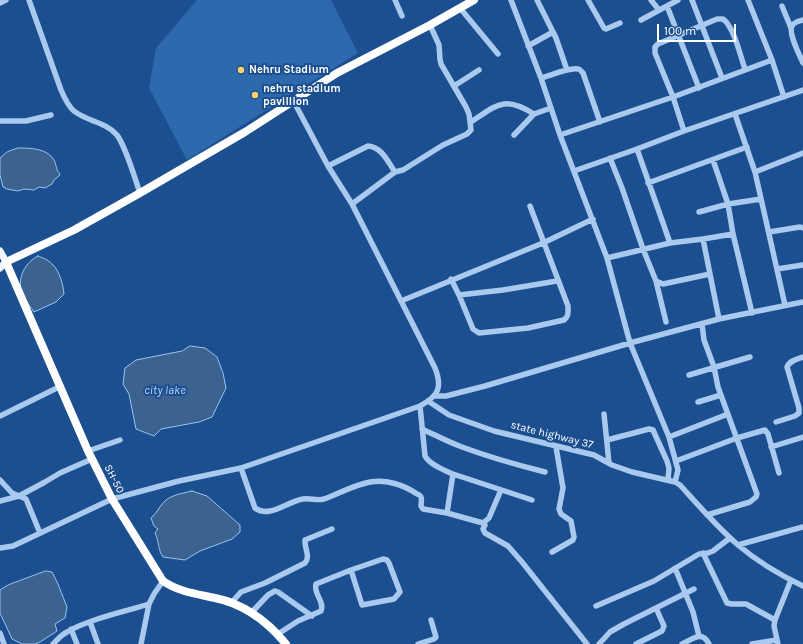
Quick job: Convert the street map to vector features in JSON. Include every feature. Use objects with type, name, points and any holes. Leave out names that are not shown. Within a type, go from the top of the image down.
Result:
[{"type":"highway","points":[[3,265],[74,230],[140,193],[245,132],[337,73],[430,25],[474,0]]},
{"type":"highway","name":"SH-50","points":[[3,265],[61,386],[88,451],[112,499],[163,581]]},
{"type":"highway","points":[[163,581],[180,590],[232,602],[252,612],[278,634],[286,644]]},
{"type":"main road","name":"SH-50","points":[[0,251],[3,265]]},
{"type":"street","points":[[0,3],[6,0]]},
{"type":"street","points":[[29,0],[61,90],[67,101],[74,112],[110,129],[117,135],[124,149],[140,193]]},
{"type":"street","points":[[395,0],[402,16]]},
{"type":"street","points":[[511,0],[541,78],[560,135],[594,219],[607,258],[630,343],[669,437],[678,470],[675,482]]},
{"type":"street","points":[[537,0],[553,32],[567,70]]},
{"type":"street","points":[[596,0],[589,2],[604,28],[606,29],[620,23]]},
{"type":"street","points":[[651,0],[659,10]]},
{"type":"street","points":[[641,20],[678,0]]},
{"type":"street","points":[[692,0],[722,78]]},
{"type":"street","points":[[748,0],[772,60],[784,97]]},
{"type":"street","points":[[667,6],[699,88]]},
{"type":"street","points":[[782,6],[802,59]]},
{"type":"street","points":[[460,8],[498,54]]},
{"type":"street","points":[[684,131],[655,49],[658,44],[717,19],[723,19],[728,22],[745,69]]},
{"type":"street","points":[[791,28],[792,25],[803,20]]},
{"type":"street","points":[[352,204],[395,172],[403,170],[443,145],[467,134],[471,130],[471,122],[466,107],[441,64],[439,45],[430,25]]},
{"type":"street","points":[[528,46],[553,32]]},
{"type":"street","points":[[560,135],[699,88],[745,69],[772,60]]},
{"type":"street","points":[[541,78],[577,68],[582,73],[600,122]]},
{"type":"street","points":[[454,86],[479,70]]},
{"type":"street","points":[[574,171],[803,90]]},
{"type":"street","points":[[0,548],[13,546],[112,499],[179,481],[241,468],[420,406],[435,396],[438,390],[438,375],[352,204],[328,166],[293,100]]},
{"type":"street","points":[[471,122],[486,111],[507,102],[524,108],[534,114]]},
{"type":"street","points":[[514,135],[534,114],[551,108]]},
{"type":"street","points":[[734,114],[755,172],[785,305]]},
{"type":"street","points":[[0,121],[26,121],[51,115]]},
{"type":"street","points":[[328,166],[368,146],[377,148],[395,172]]},
{"type":"street","points":[[648,183],[747,147]]},
{"type":"street","points":[[637,149],[670,243]]},
{"type":"street","points":[[755,172],[803,153]]},
{"type":"street","points":[[610,158],[656,281],[666,322]]},
{"type":"street","points":[[713,160],[728,204],[733,234],[752,313]]},
{"type":"street","points":[[699,212],[728,204],[761,199]]},
{"type":"street","points":[[451,279],[473,329],[479,333],[528,328],[567,318],[568,306],[557,281],[530,206]]},
{"type":"street","points":[[401,300],[543,243],[594,219]]},
{"type":"street","points":[[769,232],[800,227],[803,228]]},
{"type":"street","points":[[607,258],[643,248],[733,234]]},
{"type":"street","points":[[703,239],[719,319]]},
{"type":"street","points":[[777,269],[803,265]]},
{"type":"street","points":[[656,281],[663,284],[710,274]]},
{"type":"street","points":[[459,295],[503,290],[557,281]]},
{"type":"street","points":[[435,396],[446,396],[485,386],[630,343],[719,319],[803,302]]},
{"type":"street","points":[[702,324],[704,340],[714,367],[717,383],[757,494],[756,497],[750,502],[707,515]]},
{"type":"street","points":[[689,375],[750,357]]},
{"type":"street","points":[[776,422],[795,416],[799,413],[799,408],[787,367],[792,361],[803,357]]},
{"type":"street","points":[[0,416],[61,386]]},
{"type":"street","points":[[698,402],[721,395]]},
{"type":"street","name":"state highway 37","points":[[428,401],[441,411],[494,431],[594,455],[632,472],[675,482],[738,545],[760,562],[803,586]]},
{"type":"street","points":[[420,406],[424,451],[427,460],[453,474],[532,500]]},
{"type":"street","points":[[604,414],[609,463]]},
{"type":"street","points":[[669,437],[728,414]]},
{"type":"street","points":[[422,429],[477,452],[520,466],[545,472]]},
{"type":"street","points":[[607,440],[649,429],[653,430],[667,461],[669,474],[668,480]]},
{"type":"street","points":[[676,461],[737,438],[765,430],[768,434],[779,474]]},
{"type":"street","points":[[771,447],[803,437]]},
{"type":"street","points":[[88,451],[120,440]]},
{"type":"street","points":[[552,552],[573,540],[574,537],[571,521],[561,514],[559,509],[563,488],[556,447]]},
{"type":"street","points":[[0,501],[19,496],[60,473],[92,459]]},
{"type":"street","points":[[241,468],[254,508],[263,512],[304,499],[318,500],[371,482],[381,482],[408,487],[420,496],[422,499],[421,506],[423,509],[448,513],[483,523]]},
{"type":"street","points":[[448,513],[453,474]]},
{"type":"street","points":[[0,480],[12,493],[26,499],[40,533]]},
{"type":"street","points":[[483,523],[488,518],[501,490]]},
{"type":"street","points":[[483,523],[485,525],[485,533],[508,546],[587,644]]},
{"type":"street","points":[[738,545],[803,527]]},
{"type":"street","points":[[232,602],[241,592],[265,583],[305,563],[308,557],[304,543],[305,540],[332,529]]},
{"type":"street","points":[[596,606],[654,581],[699,554],[713,551],[730,538]]},
{"type":"street","points":[[703,552],[728,602],[732,604],[746,604],[775,620]]},
{"type":"street","points":[[278,634],[298,621],[319,613],[323,608],[316,592],[316,584],[351,570],[383,559],[386,560],[389,563],[400,592],[394,599],[362,605],[351,570]]},
{"type":"street","points":[[675,568],[693,612],[699,636]]},
{"type":"street","points":[[752,644],[777,642],[774,626],[775,620],[791,580]]},
{"type":"street","points":[[141,644],[149,604],[163,581]]},
{"type":"street","points":[[599,644],[616,628],[694,589]]},
{"type":"street","points":[[252,612],[268,595],[275,592],[312,616]]},
{"type":"street","points":[[53,644],[71,629],[149,604]]},
{"type":"street","points":[[636,644],[664,629],[656,608]]},
{"type":"street","points":[[418,644],[436,637],[431,620]]},
{"type":"street","points":[[90,622],[98,644]]},
{"type":"street","points":[[71,629],[77,644]]},
{"type":"street","points":[[0,633],[3,643]]},
{"type":"street","points":[[682,644],[699,636],[706,638],[709,644]]},
{"type":"shaded area","name":"Nehru Stadium","points":[[197,0],[331,0],[358,53],[187,160],[149,88],[156,48]]},
{"type":"water","points":[[18,148],[27,148],[47,153],[54,160],[60,174],[59,176],[52,184],[45,188],[39,187],[34,190],[24,189],[18,191],[3,187],[0,175],[0,158],[7,152]]},
{"type":"water","points":[[38,256],[46,259],[57,270],[64,294],[56,302],[34,312],[22,293],[20,281],[24,269]]},
{"type":"water","name":"city lake","points":[[190,346],[205,348],[217,357],[223,373],[226,388],[212,417],[199,422],[161,429],[154,436],[136,429],[129,394],[123,384],[125,368],[136,360],[182,351]]},
{"type":"water","points":[[192,491],[207,496],[240,525],[240,532],[232,539],[200,551],[185,560],[163,557],[155,533],[158,529],[154,526],[151,518],[162,504],[170,498]]},
{"type":"water","points":[[46,571],[52,572],[58,584],[67,607],[65,618],[55,624],[57,631],[40,642],[35,644],[22,644],[12,639],[0,613],[0,590],[8,585]]},
{"type":"place","name":"Nehru Stadium","points":[[241,70]]},
{"type":"place","name":"nehru stadium pavillion","points":[[255,95]]}]
